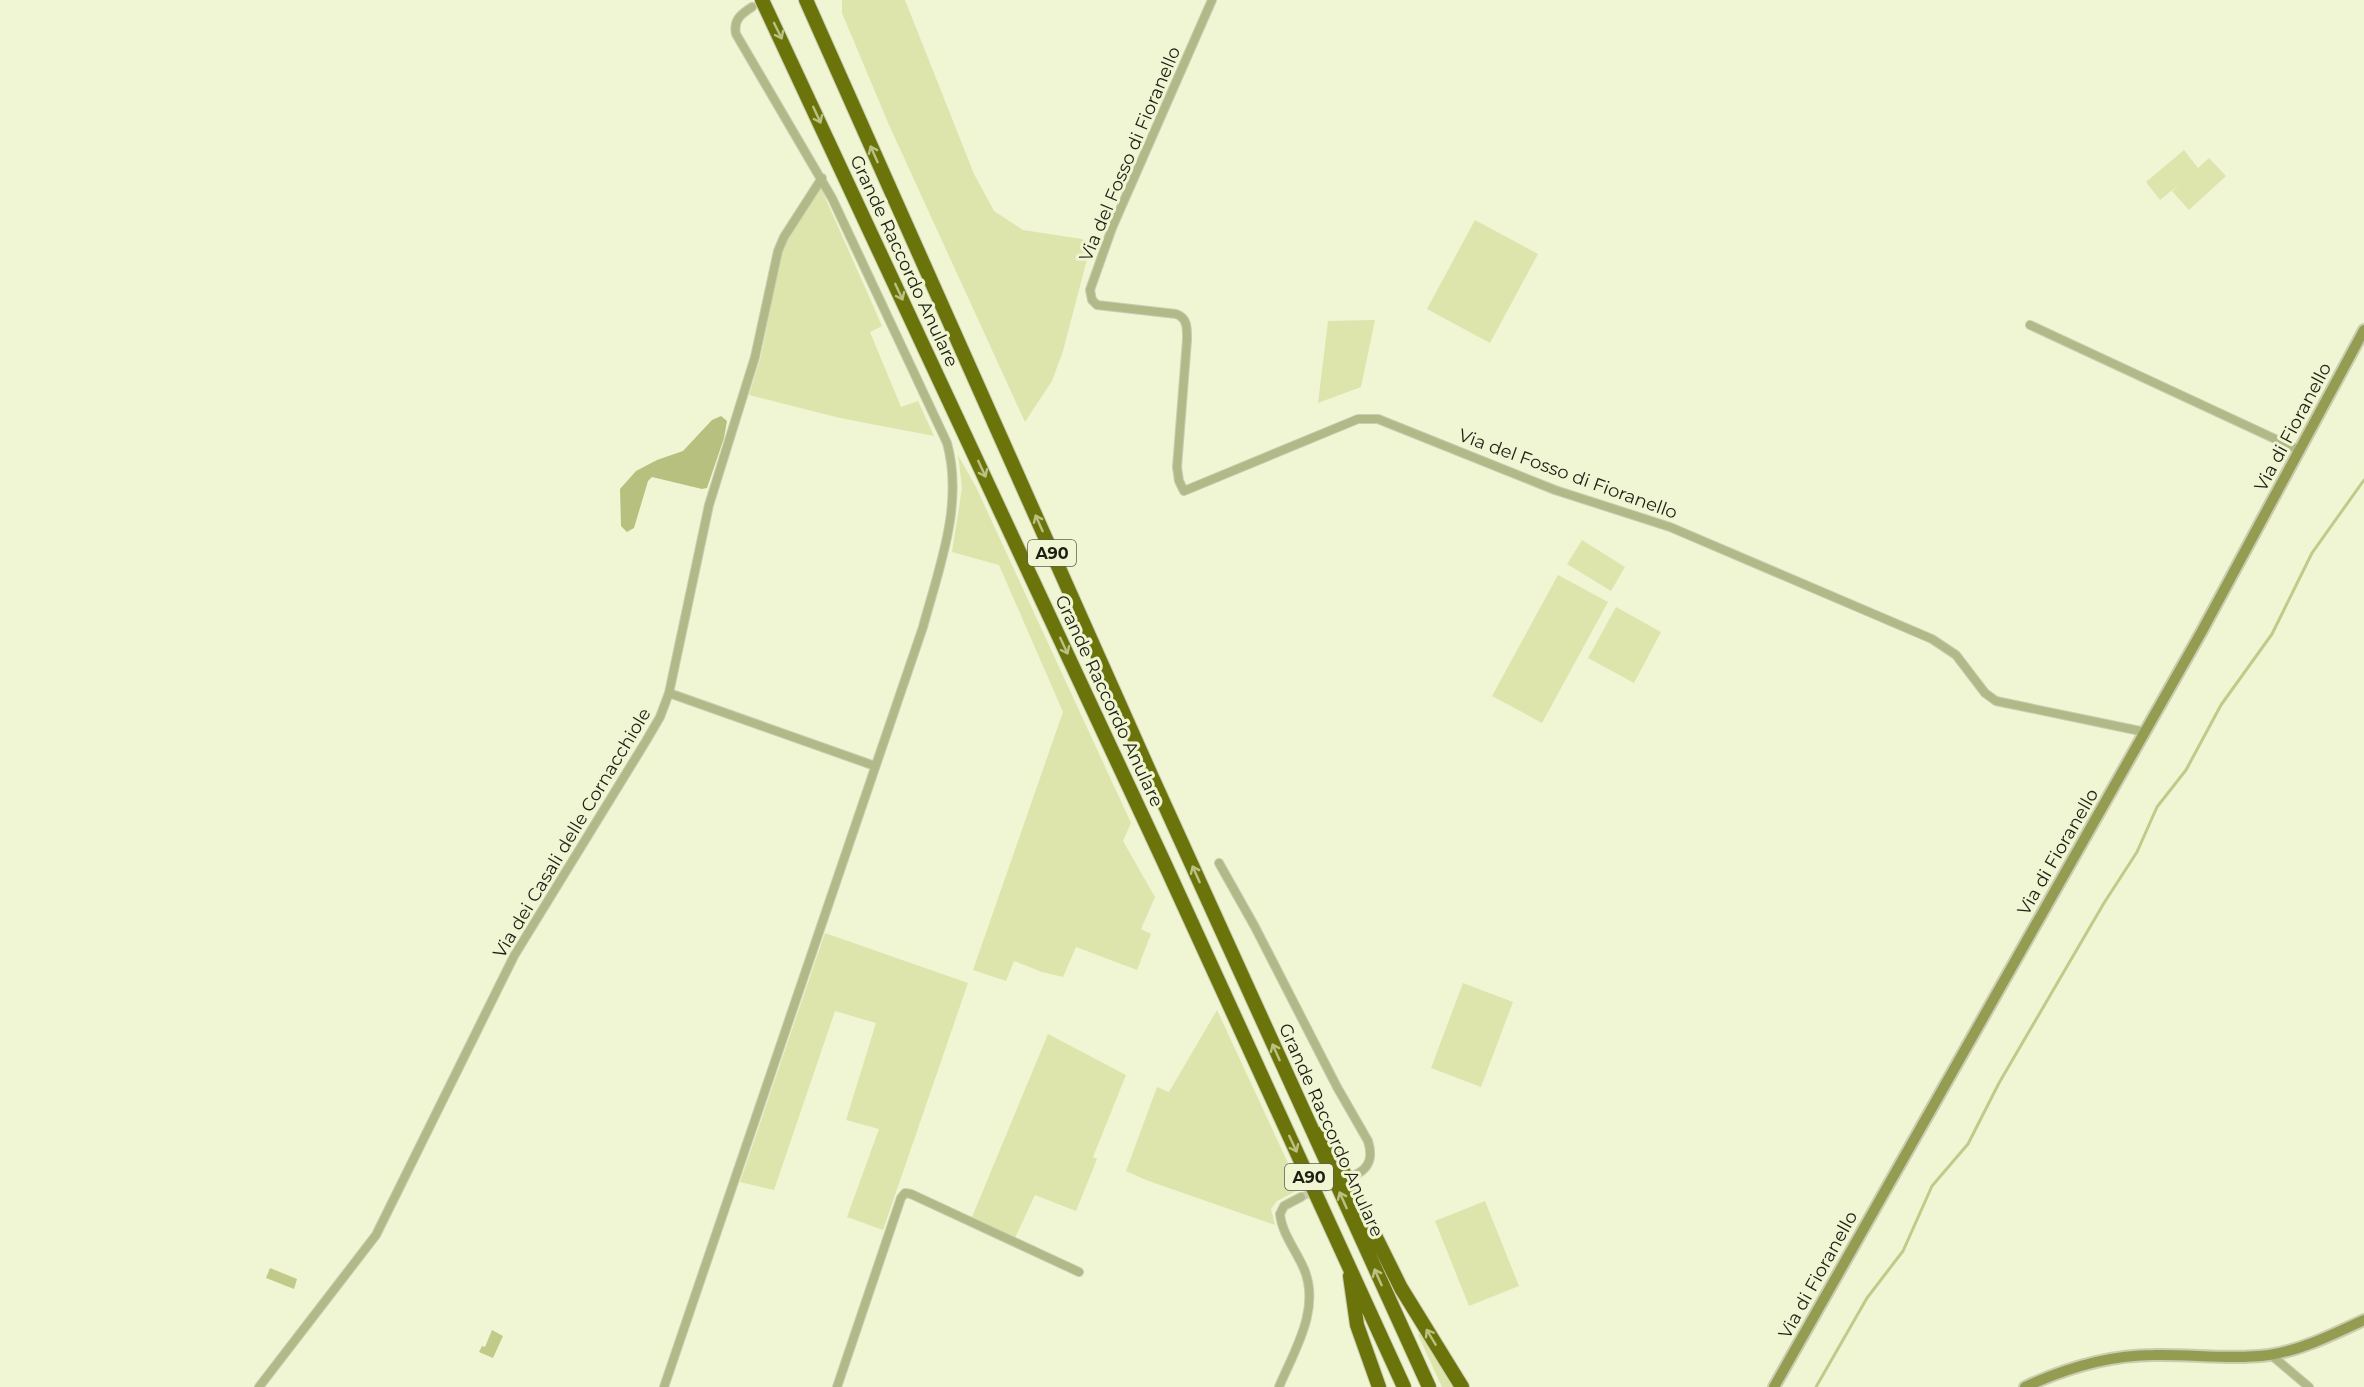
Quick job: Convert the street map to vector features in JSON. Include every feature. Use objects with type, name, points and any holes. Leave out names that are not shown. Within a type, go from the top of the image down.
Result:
[{"type":"highway","name":"Grande Raccordo Anulare","points":[[806,0],[1428,1387]]},
{"type":"highway","name":"Grande Raccordo Anulare","points":[[757,4],[1163,860],[1404,1387]]},
{"type":"highway","points":[[1300,1105],[1336,1158],[1392,1270],[1462,1387]]},
{"type":"highway","points":[[1348,1263],[1358,1325],[1379,1387]]},
{"type":"street","name":"Via del Fosso di Fioranello","points":[[1212,0],[1112,228],[1090,290],[1092,300],[1097,304],[1176,315],[1183,317],[1185,321],[1187,340],[1177,467],[1178,478],[1184,491],[1358,419],[1378,419],[1555,490],[1670,527],[1932,639],[1956,655],[1985,693],[1996,701],[2145,732]]},
{"type":"street","points":[[664,1387],[923,627],[938,573],[953,502],[954,477],[947,443],[934,412],[822,178],[736,34],[735,25],[738,18],[757,4]]},
{"type":"street","name":"Via dei Casali delle Cornacchiole","points":[[259,1387],[376,1235],[513,956],[660,717],[669,693],[709,505],[756,357],[778,251],[784,237],[822,178]]},
{"type":"street","points":[[2030,325],[2299,450]]},
{"type":"street","name":"Via di Fioranello","points":[[1774,1387],[2145,732],[2364,330]]},
{"type":"street","points":[[669,693],[875,766]]},
{"type":"street","points":[[1219,863],[1256,927],[1337,1087],[1368,1141],[1371,1150],[1369,1163],[1355,1175]]},
{"type":"street","points":[[837,1387],[901,1198],[905,1193],[1079,1272]]},
{"type":"street","points":[[1279,1387],[1305,1324],[1310,1302],[1305,1273],[1287,1236],[1280,1214],[1284,1206],[1302,1197]]},
{"type":"street","points":[[2025,1387],[2064,1371],[2113,1358],[2152,1354],[2240,1356],[2271,1354],[2318,1341],[2364,1320]]},
{"type":"street","points":[[2271,1354],[2309,1387]]},
{"type":"shaded area","points":[[842,0],[905,0],[974,174],[994,211],[1023,230],[1082,239],[1091,244],[1063,351],[1052,381],[1025,422],[889,125],[842,13]]},
{"type":"shaded area","points":[[2184,150],[2198,168],[2209,158],[2226,176],[2189,210],[2172,191],[2181,183],[2160,200],[2146,182]]},
{"type":"shaded area","points":[[821,188],[882,326],[870,332],[901,407],[918,401],[934,436],[840,418],[749,395],[761,356],[782,249]]},
{"type":"shaded area","points":[[1475,220],[1538,254],[1490,343],[1427,309]]},
{"type":"shaded area","points":[[1375,320],[1361,387],[1318,403],[1328,321]]},
{"type":"shaded area","points":[[721,416],[727,421],[724,438],[707,488],[702,489],[652,477],[648,481],[634,528],[627,532],[621,526],[620,489],[636,471],[657,460],[683,451],[712,420]]},
{"type":"shaded area","points":[[958,455],[976,487],[1131,823],[1123,841],[1155,897],[1141,929],[1151,934],[1137,970],[1076,947],[1063,977],[1014,961],[1006,981],[973,970],[1063,712],[999,565],[952,552],[962,488]]},
{"type":"shaded area","points":[[1582,540],[1625,567],[1611,591],[1567,564]]},
{"type":"shaded area","points":[[1558,575],[1608,602],[1542,723],[1492,696]]},
{"type":"shaded area","points":[[1616,607],[1661,632],[1634,683],[1588,658]]},
{"type":"shaded area","points":[[825,933],[968,983],[883,1230],[847,1217],[879,1129],[846,1120],[876,1023],[835,1011],[774,1190],[740,1182]]},
{"type":"shaded area","points":[[1463,983],[1513,1002],[1481,1087],[1431,1068]]},
{"type":"shaded area","points":[[1217,1010],[1300,1189],[1277,1201],[1271,1209],[1275,1225],[1126,1171],[1157,1087],[1169,1092]]},
{"type":"shaded area","points":[[1048,1034],[1126,1075],[1093,1157],[1097,1159],[1076,1211],[1035,1195],[1015,1238],[972,1217]]},
{"type":"shaded area","points":[[1485,1201],[1519,1286],[1469,1306],[1435,1221]]},
{"type":"shaded area","points":[[270,1268],[297,1279],[294,1289],[266,1278]]},
{"type":"shaded area","points":[[492,1330],[503,1336],[493,1358],[479,1352],[482,1346],[485,1347]]},
{"type":"shaded area","points":[[1421,1333],[1456,1387],[1442,1387],[1418,1335]]},
{"type":"waterway","points":[[1816,1387],[1867,1298],[1903,1251],[1932,1186],[1968,1144],[1999,1083],[2104,903],[2137,852],[2157,807],[2186,770],[2221,705],[2272,634],[2312,553],[2364,480]]},
{"type":"tunnel","points":[[1301,1197],[1339,1182]]}]
